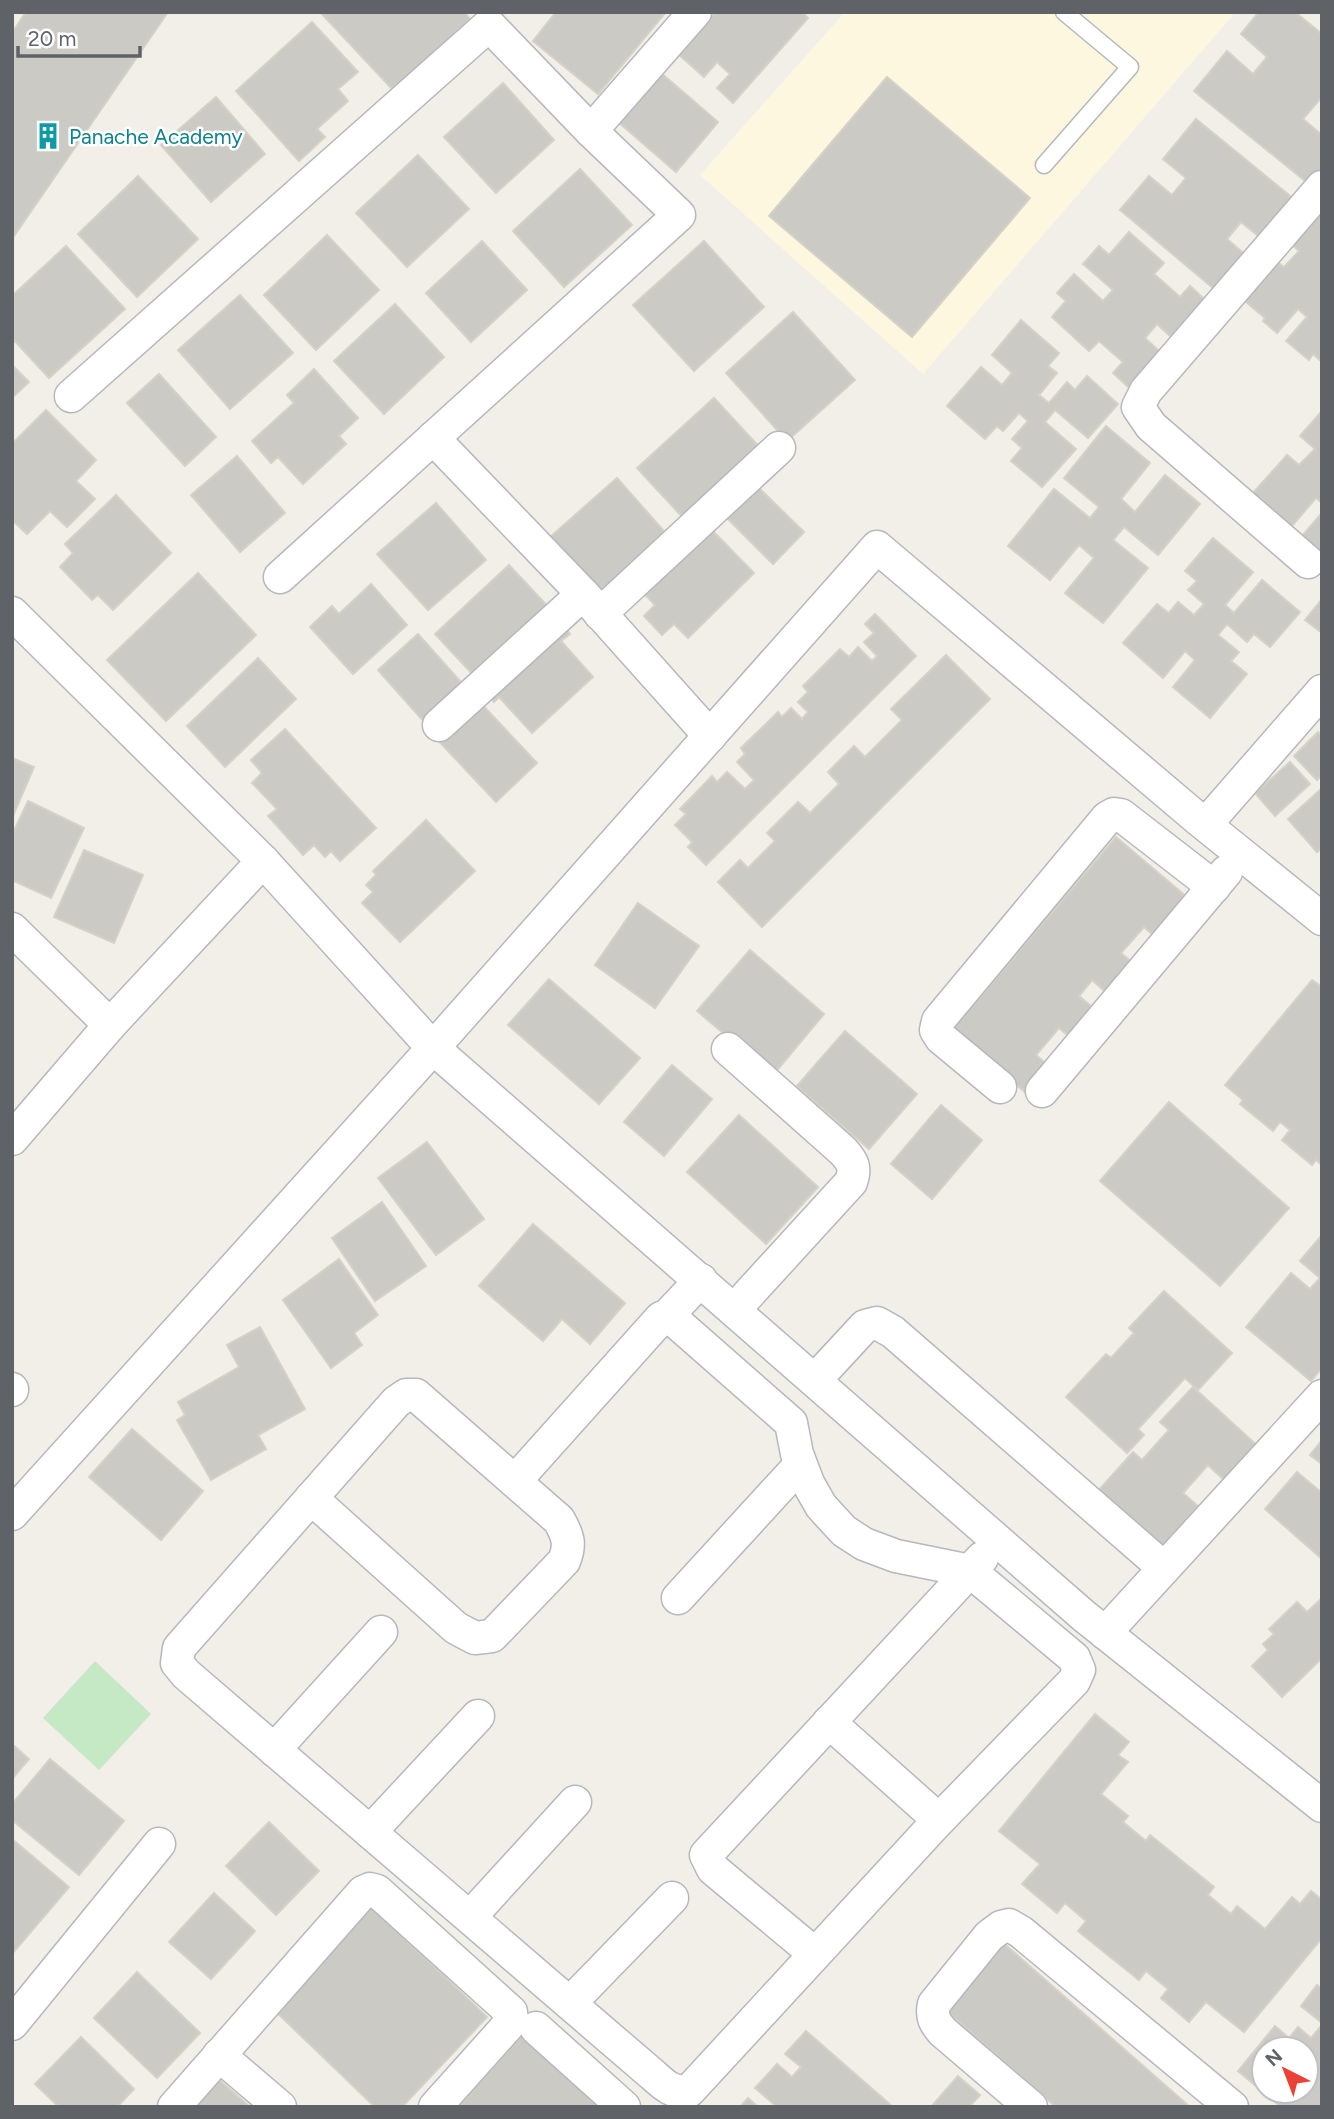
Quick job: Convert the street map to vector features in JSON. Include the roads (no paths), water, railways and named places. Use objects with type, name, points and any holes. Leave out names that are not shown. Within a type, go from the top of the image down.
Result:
[{"type":"street","points":[[591,131],[695,12]]},
{"type":"street","points":[[71,396],[489,25],[591,131],[679,215],[279,577]]},
{"type":"street","points":[[1308,562],[1151,426],[1138,407],[1146,391],[1322,187]]},
{"type":"street","points":[[433,438],[592,604],[710,736]]},
{"type":"street","points":[[439,725],[592,604],[779,448]]},
{"type":"street","points":[[12,1514],[433,1048],[877,547],[1322,919]]},
{"type":"street","points":[[12,613],[263,861],[433,1048],[1105,1633],[1322,1806]]},
{"type":"street","points":[[1206,824],[1322,691]]},
{"type":"street","points":[[1000,1087],[941,1038],[936,1030],[938,1021],[1107,818],[1114,814],[1121,815],[1214,887]]},
{"type":"street","points":[[1042,1091],[1242,854]]},
{"type":"street","points":[[12,1139],[110,1026],[263,861]]},
{"type":"street","points":[[12,929],[110,1026]]},
{"type":"street","points":[[728,1049],[843,1151],[853,1162],[854,1172],[851,1182],[734,1310]]},
{"type":"street","points":[[514,1481],[661,1318],[668,1315],[701,1280]]},
{"type":"street","points":[[311,1499],[456,1628],[475,1638],[492,1636],[564,1561],[569,1549],[568,1537],[559,1520],[416,1395],[406,1395],[396,1402],[179,1648],[177,1663],[274,1750],[653,2075],[680,2093],[689,2091],[939,1820],[1074,1681],[1079,1670],[1074,1658],[970,1571],[896,1556],[864,1544],[844,1531],[821,1506],[800,1465],[791,1423],[668,1315]]},
{"type":"street","points":[[791,1423],[865,1326],[877,1323],[893,1332],[1164,1567]]},
{"type":"street","points":[[1105,1633],[1322,1396]]},
{"type":"street","points":[[678,1598],[800,1465]]},
{"type":"street","points":[[815,1954],[713,1869],[706,1855],[999,1541]]},
{"type":"street","points":[[274,1750],[381,1632]]},
{"type":"street","points":[[370,1832],[478,1716]]},
{"type":"street","points":[[829,1722],[939,1820]]},
{"type":"street","points":[[470,1917],[575,1802]]},
{"type":"street","points":[[12,2024],[159,1844]]},
{"type":"street","points":[[174,2107],[363,1892],[370,1889],[377,1891],[511,2012],[512,2021],[435,2107]]},
{"type":"street","points":[[570,2003],[672,1898]]},
{"type":"street","points":[[1031,2107],[943,2032],[932,2013],[934,2004],[989,1936],[1001,1927],[1009,1925],[1021,1932],[1232,2107]]},
{"type":"street","points":[[536,2028],[624,2107]]},
{"type":"street","points":[[219,2055],[280,2107]]},
{"type":"lane","points":[[1044,165],[1130,67],[1065,12]]},
{"type":"place","name":"Panache Academy","points":[[48,136]]}]
